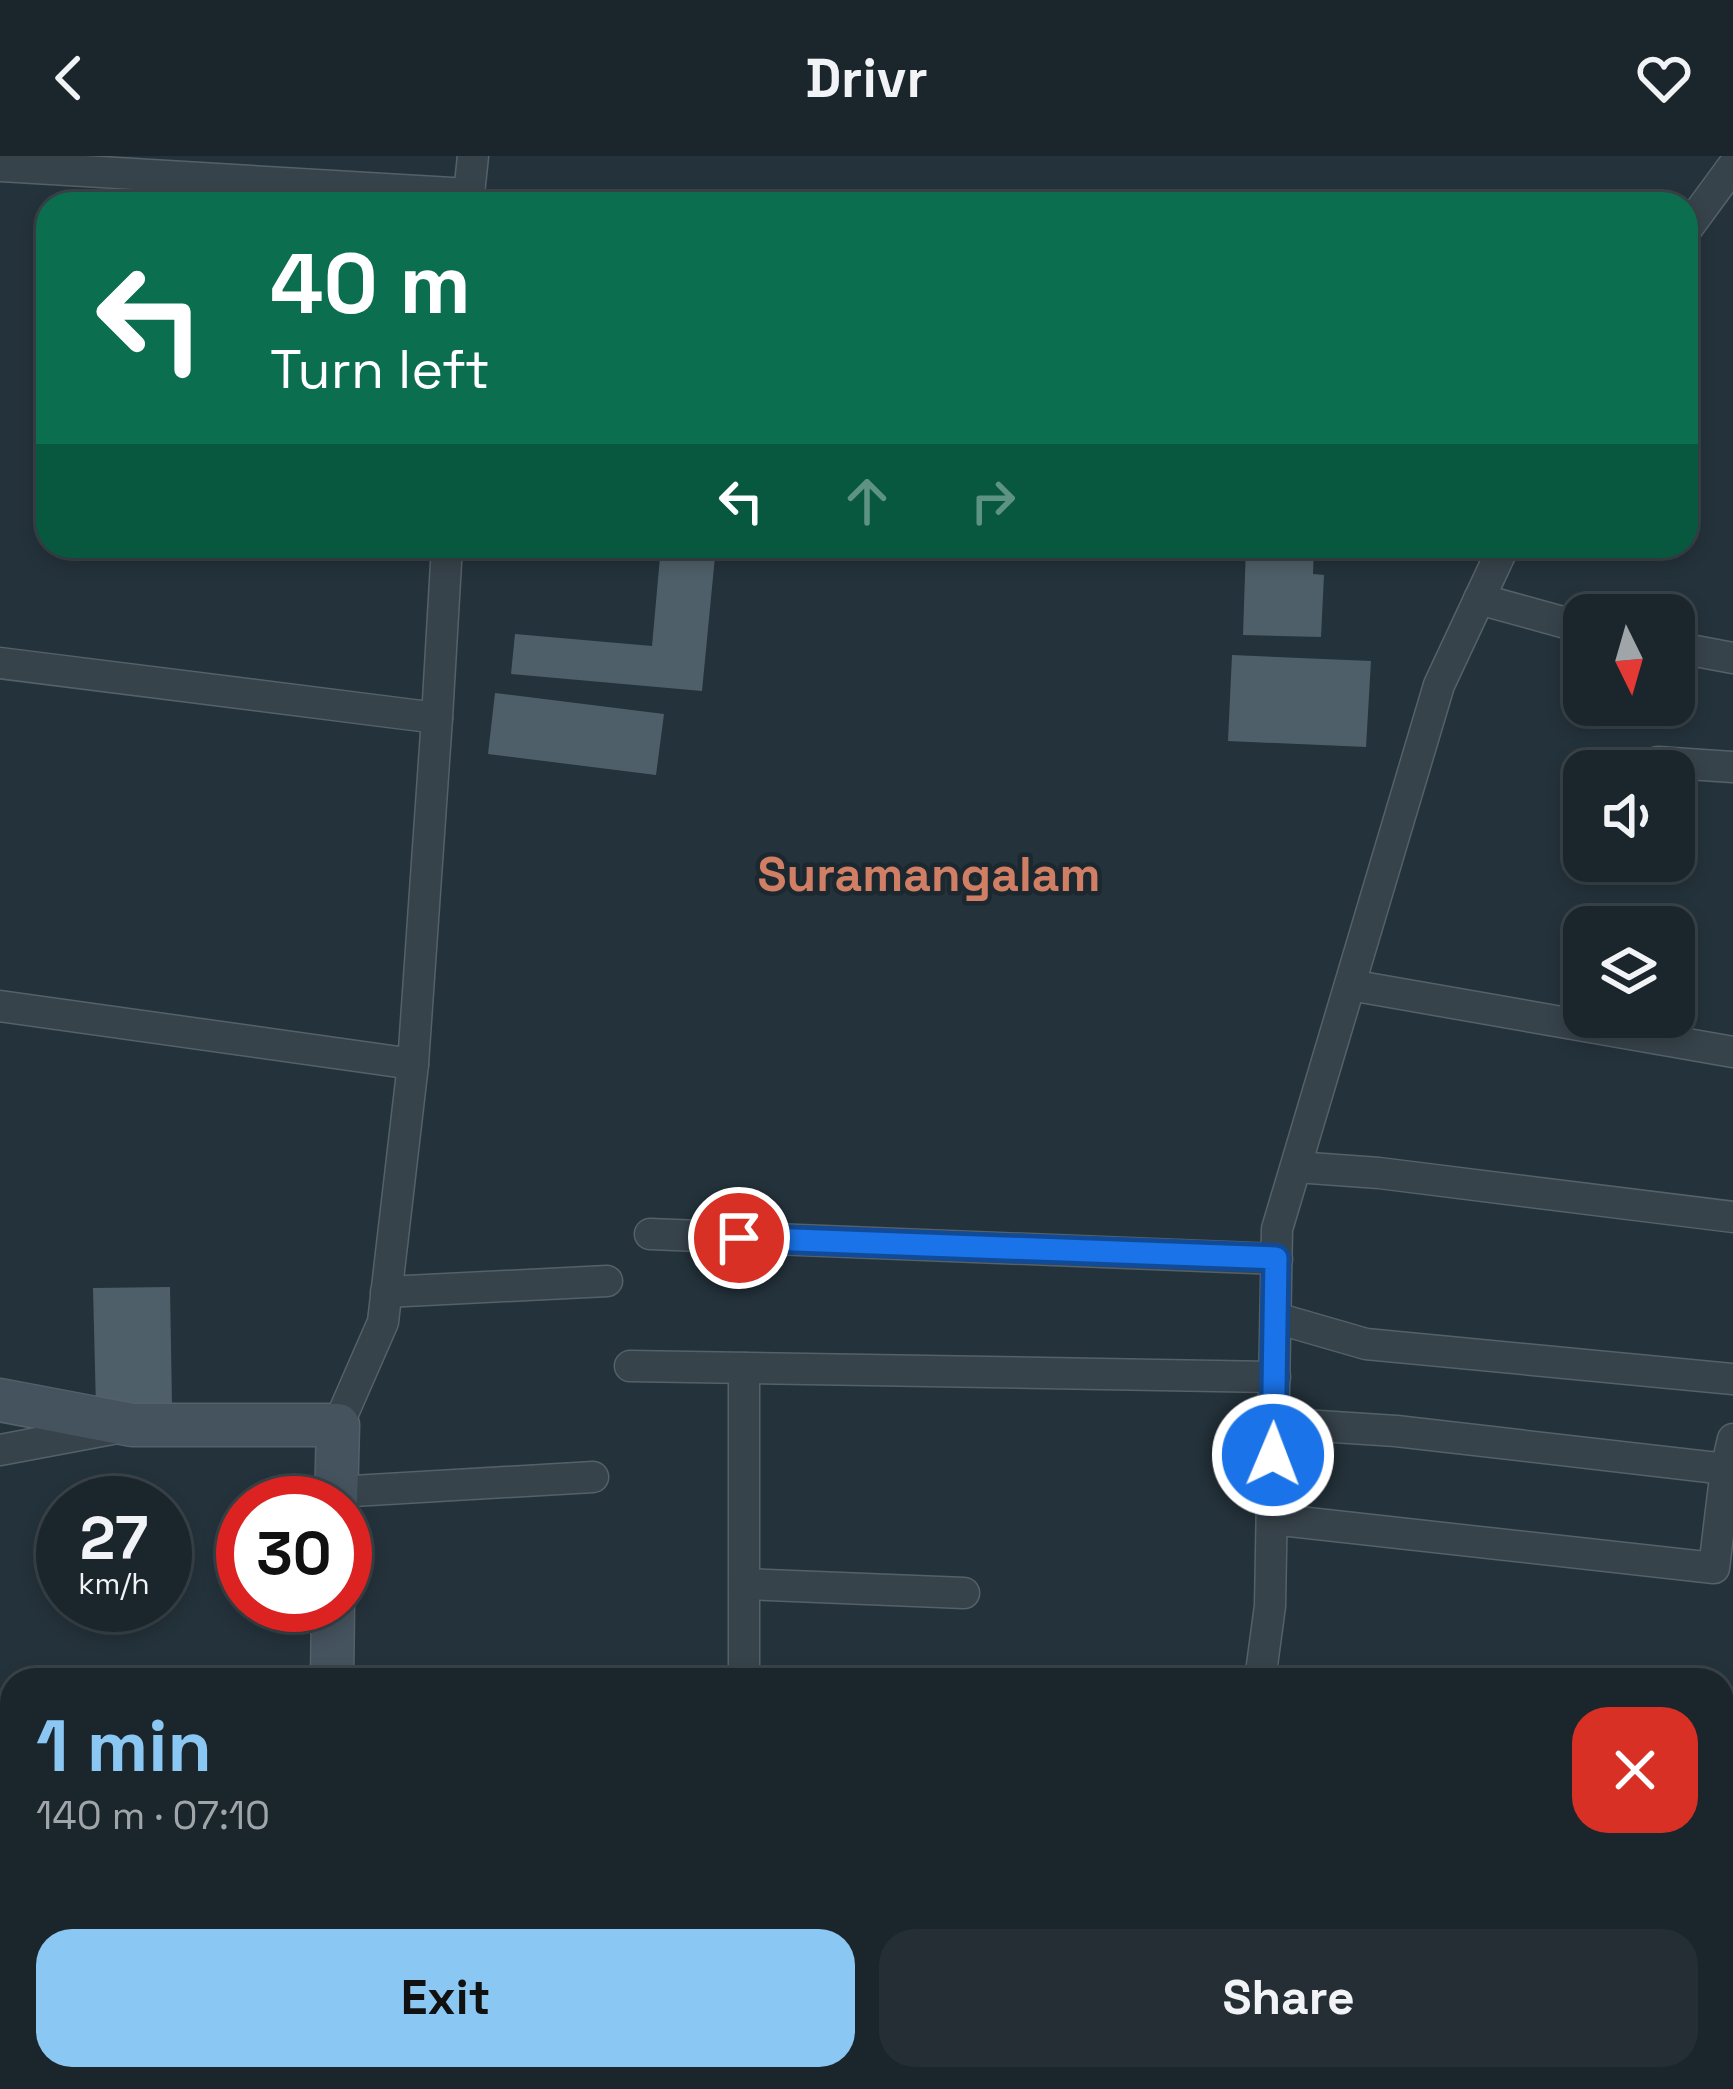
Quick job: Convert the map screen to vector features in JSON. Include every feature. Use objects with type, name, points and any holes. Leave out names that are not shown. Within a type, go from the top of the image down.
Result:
[{"type":"street","points":[[469,192],[472,156]]},
{"type":"street","points":[[0,166],[54,162],[390,192]]},
{"type":"street","points":[[1698,214],[1733,166]]},
{"type":"street","points":[[337,1476],[338,1425],[383,1322],[413,1064],[446,558]]},
{"type":"street","points":[[1262,1668],[1270,1606],[1277,1229],[1439,685],[1498,558]]},
{"type":"street","points":[[1479,599],[1563,622]]},
{"type":"street","points":[[1695,651],[1733,658]]},
{"type":"street","points":[[0,663],[437,718]]},
{"type":"street","points":[[1695,764],[1733,767]]},
{"type":"street","points":[[1350,985],[1733,1052]]},
{"type":"street","points":[[0,1006],[413,1064]]},
{"type":"street","points":[[1296,1167],[1733,1217]]},
{"type":"street","points":[[650,1234],[1276,1258]]},
{"type":"street","points":[[386,1292],[607,1281]]},
{"type":"street","points":[[1276,1318],[1366,1345],[1733,1379]]},
{"type":"street","points":[[630,1366],[1275,1377]]},
{"type":"street","points":[[744,1368],[744,1668]]},
{"type":"street","points":[[0,1400],[132,1425],[338,1425]]},
{"type":"street","points":[[1272,1520],[1723,1570],[1731,1459],[1274,1423]]},
{"type":"street","points":[[0,1450],[132,1425]]},
{"type":"street","points":[[372,1495],[593,1477]]},
{"type":"street","points":[[745,1584],[964,1593]]},
{"type":"street","points":[[332,1668],[333,1632]]},
{"type":"building","points":[[660,558],[715,558],[702,691],[511,674],[515,634],[652,646]]},
{"type":"building","points":[[1246,558],[1314,558],[1313,574],[1324,575],[1321,637],[1243,635]]},
{"type":"building","points":[[1232,655],[1371,661],[1366,747],[1228,741]]},
{"type":"building","points":[[495,693],[664,714],[656,775],[488,754]]},
{"type":"building","points":[[170,1287],[172,1406],[96,1408],[93,1288]]},
{"type":"district","name":"Suramangalam","points":[[929,874]]},
{"type":"route","points":[[739,1238],[1276,1258],[1273,1455]]}]
